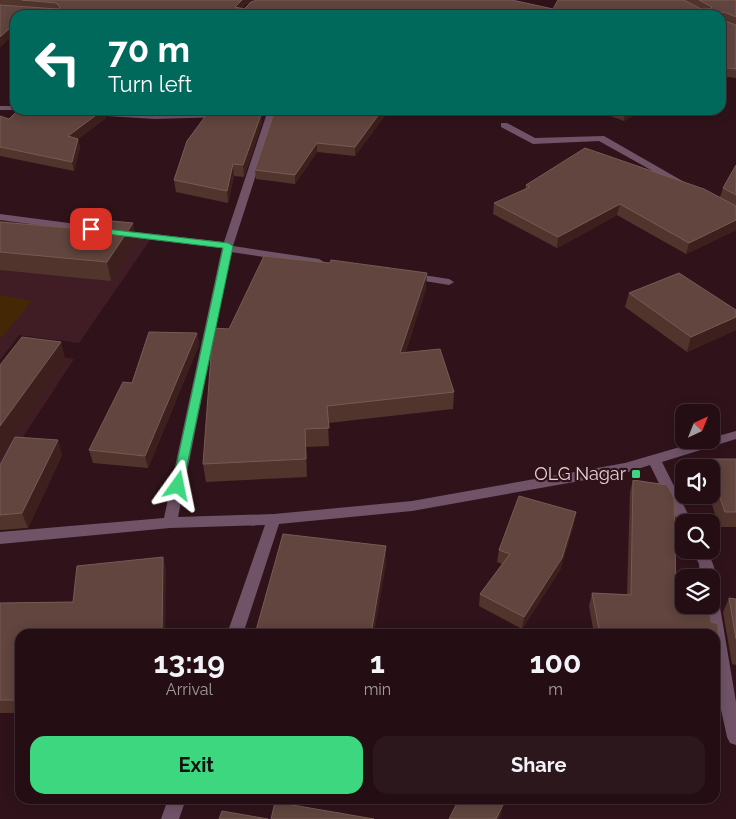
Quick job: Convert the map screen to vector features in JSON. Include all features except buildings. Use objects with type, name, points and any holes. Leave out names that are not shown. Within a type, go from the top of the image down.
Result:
[{"type":"street","points":[[125,115],[155,117],[192,115]]},
{"type":"street","points":[[221,115],[231,116]]},
{"type":"street","points":[[170,523],[228,247],[268,116]]},
{"type":"street","points":[[504,126],[533,141],[601,138],[695,190]]},
{"type":"street","points":[[0,217],[228,247],[333,264]]},
{"type":"street","points":[[400,275],[448,282]]},
{"type":"street","points":[[0,538],[170,523],[274,519],[412,506],[625,468],[736,435]]},
{"type":"street","points":[[654,459],[681,514]]},
{"type":"street","points":[[237,629],[274,519]]},
{"type":"street","points":[[713,614],[715,629]]},
{"type":"street","points":[[720,661],[724,687],[736,737]]},
{"type":"street","points":[[170,819],[175,804]]},
{"type":"shaded area","points":[[0,220],[152,237],[79,343],[19,335],[0,360]]},
{"type":"shaded area","points":[[0,295],[32,301],[0,339]]},
{"type":"shaded area","points":[[19,352],[74,359],[0,472],[0,378]]},
{"type":"place","name":"OLG Nagar","points":[[636,474]]},
{"type":"route","points":[[91,229],[228,246],[178,486]]}]
